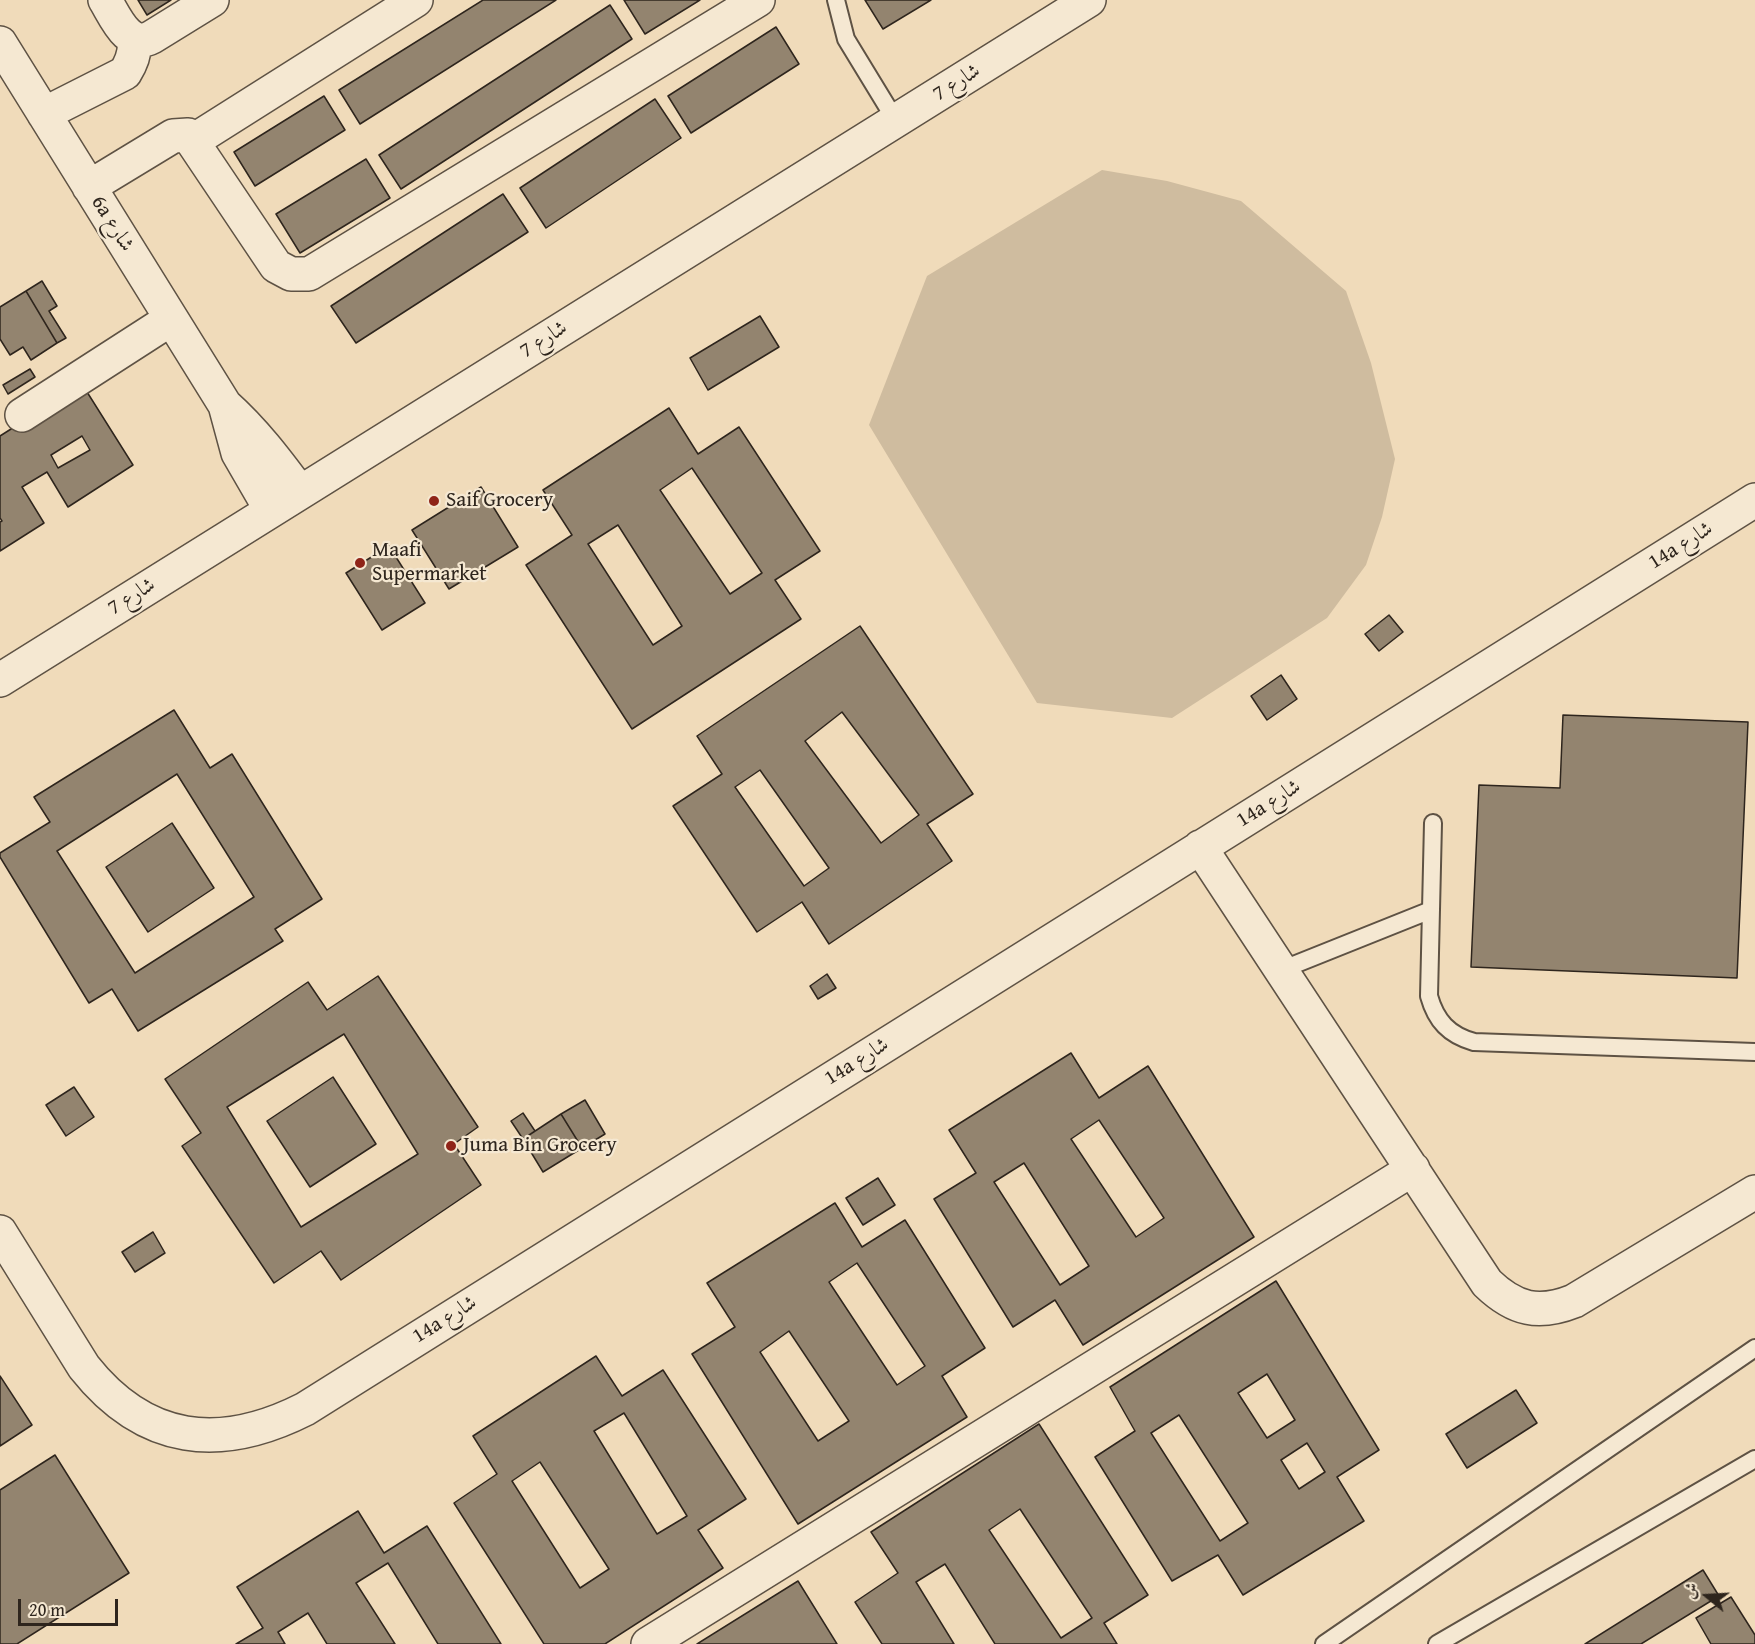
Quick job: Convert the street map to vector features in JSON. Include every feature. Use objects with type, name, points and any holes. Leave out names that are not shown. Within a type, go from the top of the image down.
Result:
[{"type":"street","points":[[105,0],[127,34],[134,39],[148,39],[212,0]]},
{"type":"street","points":[[193,141],[416,0]]},
{"type":"street","points":[[89,187],[173,136],[188,135],[276,266],[291,274],[309,274],[758,0]]},
{"type":"street","name":"شارع 7","points":[[0,680],[299,491],[1089,0]]},
{"type":"street","points":[[44,114],[124,73],[135,52],[134,39]]},
{"type":"street","name":"6a شارع","points":[[0,43],[225,405],[267,448],[299,491]]},
{"type":"street","points":[[21,415],[171,319]]},
{"type":"street","name":"6a شارع","points":[[225,405],[238,453],[271,510]]},
{"type":"street","name":"14a شارع","points":[[0,1232],[84,1367],[116,1401],[135,1415],[153,1424],[192,1434],[240,1432],[264,1427],[285,1419],[1755,500]]},
{"type":"street","points":[[1200,847],[1487,1283],[1511,1302],[1526,1308],[1542,1309],[1559,1307],[1574,1301],[1755,1192]]},
{"type":"street","points":[[648,1644],[1413,1169]]},
{"type":"lane","points":[[836,0],[846,39],[896,121]]},
{"type":"lane","points":[[1433,824],[1430,996],[1434,1011],[1441,1023],[1451,1032],[1462,1039],[1474,1042],[1755,1052]]},
{"type":"lane","points":[[1281,970],[1431,910]]},
{"type":"lane","points":[[1324,1644],[1755,1348]]},
{"type":"lane","points":[[1437,1644],[1755,1459]]},
{"type":"shaded area","points":[[1102,170],[1167,181],[1241,201],[1346,291],[1371,363],[1395,459],[1382,517],[1366,565],[1327,618],[1172,718],[1037,703],[869,425],[927,276]]},
{"type":"building","points":[[138,0],[171,0],[147,15]]},
{"type":"building","points":[[483,0],[556,0],[360,124],[339,90]]},
{"type":"building","points":[[624,0],[700,0],[645,34]]},
{"type":"building","points":[[865,0],[931,0],[883,29]]},
{"type":"building","points":[[610,5],[632,39],[401,189],[379,155]]},
{"type":"building","points":[[776,27],[799,64],[691,133],[668,96]]},
{"type":"building","points":[[324,96],[345,130],[255,186],[234,152]]},
{"type":"building","points":[[655,99],[681,138],[546,228],[520,188]]},
{"type":"building","points":[[366,159],[390,198],[300,253],[276,214]]},
{"type":"building","points":[[503,194],[528,232],[356,343],[331,306]]},
{"type":"building","points":[[42,281],[57,306],[49,311],[66,338],[57,343],[26,291]]},
{"type":"building","points":[[26,291],[57,343],[31,360],[23,347],[10,355],[0,339],[0,307]]},
{"type":"building","points":[[760,316],[779,347],[708,390],[690,358]]},
{"type":"building","points":[[30,369],[35,377],[8,394],[3,385]]},
{"type":"building","points":[[82,384],[133,465],[68,507],[47,472],[22,487],[44,523],[0,551],[0,522],[2,521],[0,518],[0,436]],"holes":[[[82,436],[90,450],[58,468],[51,455]]]},
{"type":"building","points":[[669,408],[698,454],[739,427],[820,551],[775,580],[801,619],[632,729],[526,565],[572,535],[543,490]],"holes":[[[692,468],[762,573],[730,594],[660,490]],[[618,525],[682,626],[653,645],[588,544]]]},
{"type":"building","points":[[481,487],[518,547],[449,589],[412,530]]},
{"type":"building","points":[[389,546],[425,603],[382,630],[346,573]]},
{"type":"building","points":[[1389,615],[1403,632],[1379,651],[1365,634]]},
{"type":"building","points":[[860,626],[973,794],[927,824],[952,861],[829,944],[802,902],[757,932],[673,806],[722,774],[697,736]],"holes":[[[842,712],[919,815],[881,843],[805,741]],[[760,770],[829,868],[804,886],[735,787]]]},
{"type":"building","points":[[1281,675],[1297,699],[1267,720],[1251,696]]},
{"type":"building","points":[[174,710],[210,768],[232,754],[322,899],[275,929],[283,941],[138,1031],[112,989],[89,1003],[0,857],[0,853],[50,822],[34,797]],"holes":[[[177,774],[254,897],[135,973],[57,851]]]},
{"type":"building","points":[[1563,715],[1748,722],[1737,978],[1471,967],[1479,785],[1560,788]]},
{"type":"building","points":[[172,823],[214,888],[148,932],[106,867]]},
{"type":"building","points":[[827,974],[836,988],[818,999],[810,986]]},
{"type":"building","points":[[378,976],[478,1127],[454,1144],[481,1185],[341,1280],[321,1251],[274,1283],[182,1146],[201,1133],[165,1079],[308,982],[327,1010]],"holes":[[[344,1034],[418,1154],[301,1227],[227,1107]]]},
{"type":"building","points":[[1071,1053],[1099,1098],[1148,1066],[1254,1237],[1083,1345],[1055,1300],[1013,1327],[934,1199],[976,1173],[949,1130]],"holes":[[[1099,1120],[1164,1218],[1136,1237],[1071,1139]],[[1024,1163],[1089,1266],[1060,1285],[994,1182]]]},
{"type":"building","points":[[333,1077],[376,1144],[310,1187],[267,1121]]},
{"type":"building","points":[[74,1087],[94,1117],[66,1136],[46,1105]]},
{"type":"building","points":[[585,1100],[605,1134],[582,1148],[561,1114]]},
{"type":"building","points":[[523,1113],[535,1131],[523,1139],[511,1121]]},
{"type":"building","points":[[561,1114],[582,1148],[543,1172],[523,1139]]},
{"type":"building","points":[[878,1178],[895,1205],[863,1225],[846,1198]]},
{"type":"building","points":[[835,1203],[862,1247],[905,1220],[985,1348],[942,1376],[967,1417],[798,1524],[692,1354],[735,1327],[707,1283]],"holes":[[[857,1263],[925,1366],[897,1385],[829,1282]],[[789,1331],[849,1421],[818,1441],[760,1352]]]},
{"type":"building","points":[[153,1232],[165,1253],[135,1272],[122,1252]]},
{"type":"building","points":[[1276,1281],[1379,1450],[1337,1477],[1364,1521],[1243,1595],[1218,1555],[1172,1581],[1095,1457],[1135,1431],[1110,1387]],"holes":[[[1267,1374],[1295,1420],[1267,1438],[1238,1393]],[[1179,1415],[1248,1523],[1220,1541],[1151,1433]],[[1307,1443],[1325,1472],[1299,1489],[1281,1460]]]},
{"type":"building","points":[[596,1356],[622,1396],[663,1370],[746,1499],[698,1530],[723,1568],[605,1644],[544,1644],[454,1503],[497,1474],[473,1436]],"holes":[[[624,1413],[687,1516],[657,1534],[594,1431]],[[540,1462],[609,1569],[580,1588],[512,1481]]]},
{"type":"building","points":[[0,1376],[32,1425],[0,1446]]},
{"type":"building","points":[[1516,1390],[1537,1423],[1467,1468],[1446,1434]]},
{"type":"building","points":[[1039,1424],[1148,1595],[1104,1623],[1117,1644],[995,1644],[945,1564],[916,1582],[954,1644],[882,1644],[855,1602],[898,1573],[871,1532]],"holes":[[[1020,1509],[1092,1618],[1061,1638],[989,1530]]]},
{"type":"building","points":[[55,1455],[129,1573],[17,1644],[0,1644],[0,1490]]},
{"type":"building","points":[[358,1511],[384,1553],[427,1526],[501,1644],[438,1644],[388,1563],[356,1583],[395,1644],[327,1644],[308,1613],[278,1632],[285,1644],[236,1644],[263,1628],[237,1587]]},
{"type":"building","points":[[1703,1570],[1719,1596],[1641,1644],[1585,1644]]},
{"type":"building","points":[[798,1581],[837,1644],[697,1644]]},
{"type":"building","points":[[1731,1597],[1755,1635],[1755,1644],[1711,1644],[1696,1618]]},
{"type":"place","name":"Saif Grocery","points":[[434,501]]},
{"type":"place","name":"Maafi Supermarket","points":[[360,563]]},
{"type":"place","name":"Juma Bin Grocery","points":[[451,1146]]}]
